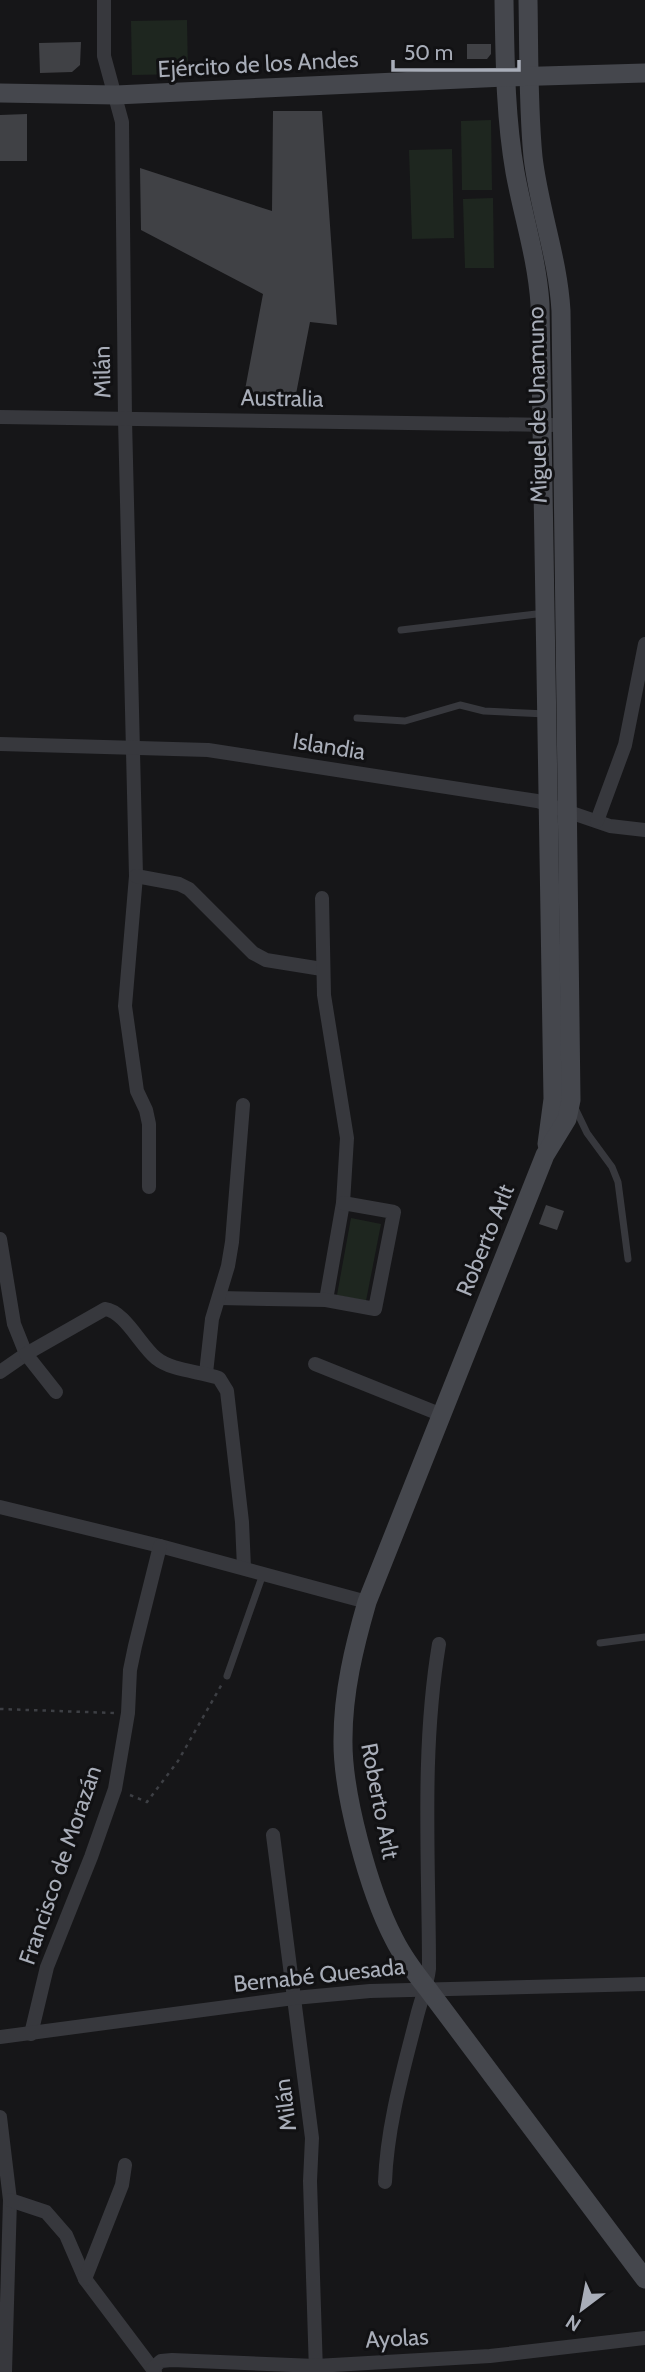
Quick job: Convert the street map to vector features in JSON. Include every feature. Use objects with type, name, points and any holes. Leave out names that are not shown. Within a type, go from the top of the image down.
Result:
[{"type":"street","name":"Milán","points":[[104,0],[104,56],[122,122],[125,419],[136,876],[125,1006],[137,1091],[149,1124],[149,1187]]},
{"type":"street","name":"Miguel de Unamuno","points":[[504,0],[505,77],[515,173],[538,280],[553,425],[567,811]]},
{"type":"street","name":"Miguel de Unamuno","points":[[528,0],[533,157],[560,284],[545,613],[548,803]]},
{"type":"street","name":"Ejército de los Andes","points":[[0,93],[116,96],[645,73]]},
{"type":"street","name":"Australia","points":[[0,417],[553,425]]},
{"type":"street","points":[[597,821],[625,745],[645,644]]},
{"type":"street","name":"Islandia","points":[[0,744],[208,750],[548,803],[610,826],[645,830]]},
{"type":"street","name":"Roberto Arlt","points":[[545,1156],[554,1099],[548,803]]},
{"type":"street","name":"Roberto Arlt","points":[[567,811],[571,1100],[567,1119],[545,1156],[367,1602],[346,1691],[343,1740],[345,1768],[358,1837],[384,1918],[395,1941],[426,1988],[645,2279]]},
{"type":"street","points":[[136,876],[179,884],[189,889],[245,947],[266,960],[322,969]]},
{"type":"street","points":[[322,898],[324,995],[347,1138],[343,1203],[326,1300]]},
{"type":"street","points":[[206,1373],[212,1319],[232,1242],[243,1105]]},
{"type":"street","points":[[219,1298],[326,1300],[375,1310],[394,1212],[343,1203]]},
{"type":"street","points":[[0,1239],[15,1329],[26,1354],[56,1392]]},
{"type":"street","points":[[0,1372],[98,1312],[110,1310],[123,1320],[149,1352],[163,1364],[219,1378],[227,1391],[242,1522],[244,1568]]},
{"type":"street","points":[[315,1364],[442,1415]]},
{"type":"street","points":[[0,1507],[160,1546],[367,1602]]},
{"type":"street","name":"Francisco de Morazán","points":[[31,2034],[47,1967],[115,1788],[128,1713],[135,1646],[160,1546]]},
{"type":"street","points":[[385,2182],[388,2137],[429,1969],[428,1739],[431,1693],[439,1644]]},
{"type":"street","name":"Milán","points":[[273,1835],[312,2138],[310,2181],[316,2369]]},
{"type":"street","name":"Bernabé Quesada","points":[[0,2037],[294,1998],[370,1991],[645,1984]]},
{"type":"street","points":[[0,2117],[10,2200],[3,2367]]},
{"type":"street","points":[[85,2279],[122,2185],[125,2165]]},
{"type":"street","points":[[10,2200],[46,2212],[66,2235],[85,2279],[154,2370]]},
{"type":"street","name":"Ayolas","points":[[154,2370],[161,2361],[172,2360],[316,2369],[490,2356],[645,2338]]},
{"type":"street","points":[[489,2372],[490,2356]]},
{"type":"lane","points":[[401,630],[545,613]]},
{"type":"lane","points":[[357,718],[405,721],[460,705],[484,711],[547,714]]},
{"type":"lane","points":[[571,1100],[587,1133],[612,1167],[618,1182],[628,1259]]},
{"type":"lane","points":[[227,1675],[264,1573]]},
{"type":"lane","points":[[600,1643],[645,1637]]},
{"type":"path","points":[[115,1788],[147,1802],[178,1762],[227,1675]]},
{"type":"path","points":[[0,1709],[128,1713]]},
{"type":"shaded area","points":[[187,20],[188,74],[132,75],[131,21]]},
{"type":"shaded area","points":[[491,120],[492,190],[462,190],[461,121]]},
{"type":"shaded area","points":[[452,149],[454,238],[412,239],[409,150]]},
{"type":"shaded area","points":[[493,198],[494,268],[465,268],[463,199]]},
{"type":"shaded area","points":[[351,1218],[381,1224],[366,1301],[337,1295]]},
{"type":"building","points":[[81,42],[80,65],[72,72],[40,73],[39,43]]},
{"type":"building","points":[[467,44],[491,44],[491,54],[487,59],[467,59]]},
{"type":"building","points":[[273,111],[322,111],[337,325],[310,322],[296,394],[244,395],[263,294],[141,230],[140,168],[272,211]]},
{"type":"building","points":[[27,114],[27,161],[0,161],[0,115]]},
{"type":"building","points":[[546,1205],[564,1211],[557,1230],[539,1224]]}]
